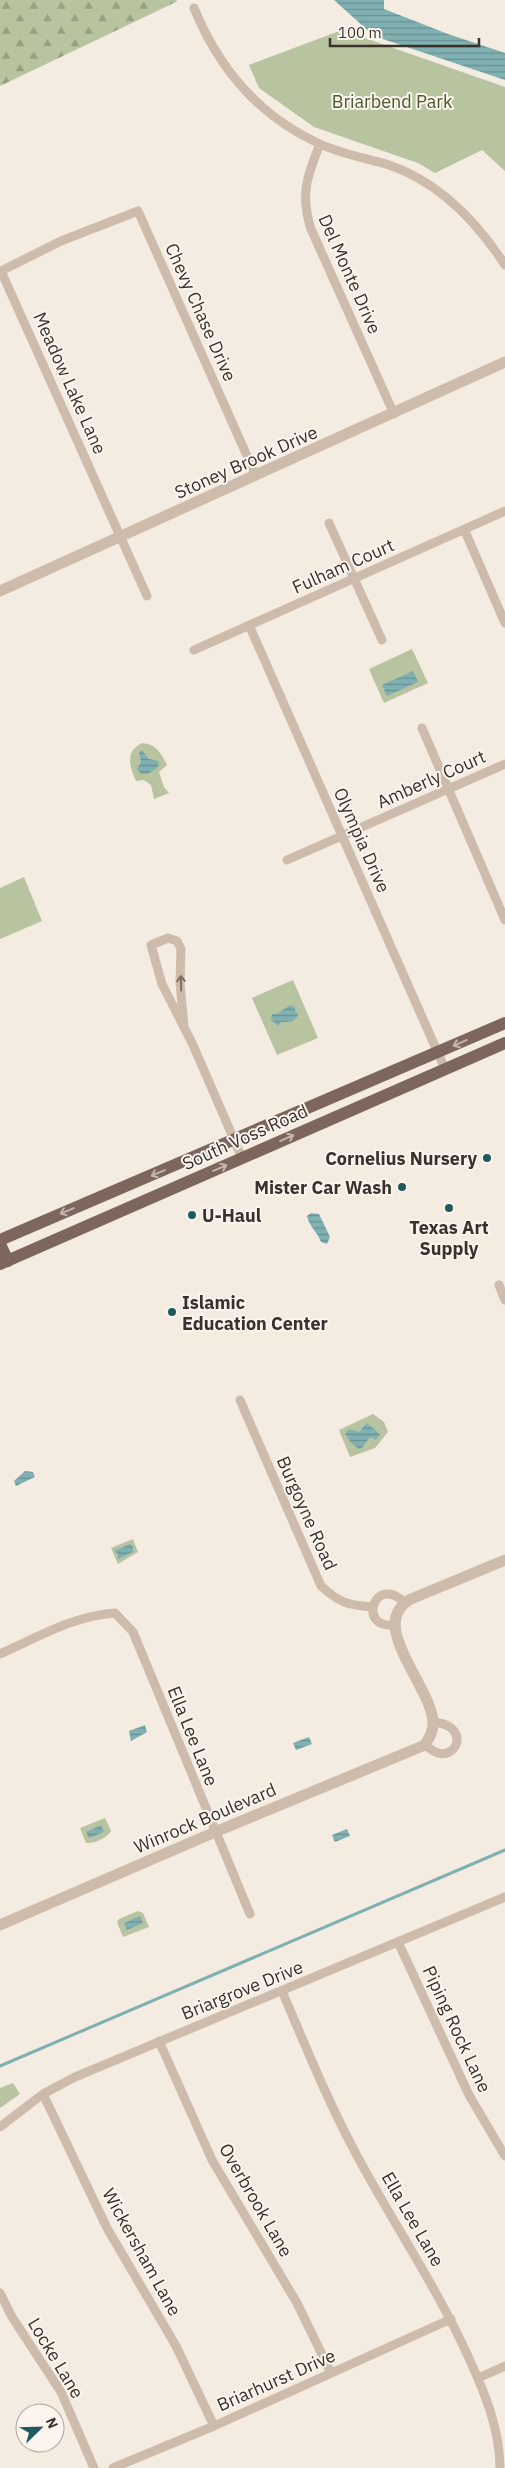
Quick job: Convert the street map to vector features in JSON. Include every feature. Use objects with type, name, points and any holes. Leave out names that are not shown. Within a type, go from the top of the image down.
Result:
[{"type":"main road","name":"South Voss Road","points":[[0,1240],[505,1023]]},
{"type":"main road","name":"South Voss Road","points":[[4,1262],[505,1043]]},
{"type":"main road","points":[[113,1193],[120,1211]]},
{"type":"main road","points":[[0,1244],[4,1262]]},
{"type":"street","points":[[194,8],[220,62],[260,106],[288,126],[320,144],[391,166],[426,184],[472,220],[482,231],[505,265]]},
{"type":"street","name":"Del Monte Drive","points":[[320,144],[305,191],[305,210],[311,229],[394,414]]},
{"type":"street","name":"Chevy Chase Drive","points":[[88,231],[138,211],[256,476]]},
{"type":"street","name":"Meadow Lake Lane","points":[[88,231],[1,271],[122,536],[147,596]]},
{"type":"street","name":"Stoney Brook Drive","points":[[0,591],[394,414],[505,362]]},
{"type":"street","name":"Fulham Court","points":[[194,650],[505,511]]},
{"type":"street","points":[[329,523],[382,640]]},
{"type":"street","points":[[464,529],[505,623]]},
{"type":"street","name":"Olympia Drive","points":[[250,625],[445,1069]]},
{"type":"street","points":[[422,728],[505,920]]},
{"type":"street","name":"Amberly Court","points":[[288,860],[505,764]]},
{"type":"street","points":[[184,1027],[180,944],[172,938],[168,938],[151,945],[162,984],[184,1027],[242,1158]]},
{"type":"street","points":[[499,1284],[505,1300]]},
{"type":"street","name":"Burgoyne Road","points":[[240,1400],[321,1586],[338,1601],[352,1605],[373,1607]]},
{"type":"street","points":[[434,1722],[444,1723],[452,1727],[457,1734],[454,1749],[444,1754],[437,1753],[425,1745],[432,1732],[434,1722],[393,1625],[394,1616],[404,1602],[505,1560]]},
{"type":"street","points":[[393,1625],[384,1626],[378,1622],[373,1615],[373,1607],[381,1596],[389,1593],[397,1596],[404,1602]]},
{"type":"street","name":"Ella Lee Lane","points":[[0,1654],[70,1622],[102,1614],[115,1613],[133,1632],[250,1914]]},
{"type":"street","name":"Winrock Boulevard","points":[[0,1925],[215,1832],[425,1745]]},
{"type":"street","name":"Briargrove Drive","points":[[0,2126],[43,2094],[75,2077],[505,1897]]},
{"type":"street","name":"Piping Rock Lane","points":[[398,1942],[469,2095],[505,2156]]},
{"type":"street","name":"Ella Lee Lane","points":[[282,1991],[326,2097],[451,2319],[478,2378],[493,2420],[500,2448],[500,2468]]},
{"type":"street","name":"Overbrook Lane","points":[[159,2041],[212,2160],[297,2303],[331,2373]]},
{"type":"street","name":"Wickersham Lane","points":[[43,2094],[107,2228],[176,2346],[214,2426]]},
{"type":"street","name":"Locke Lane","points":[[0,2293],[12,2317],[61,2392],[94,2468]]},
{"type":"street","name":"Briarhurst Drive","points":[[113,2468],[214,2426],[451,2319]]},
{"type":"street","points":[[478,2378],[505,2366]]},
{"type":"green space","points":[[0,0],[177,0],[0,86]]},
{"type":"green space","name":"Briarbend Park","points":[[342,30],[505,87],[505,171],[482,150],[435,173],[418,163],[314,127],[259,88],[249,65]]},
{"type":"green space","points":[[412,649],[428,683],[384,703],[369,669]]},
{"type":"green space","points":[[142,743],[151,745],[158,750],[167,765],[159,772],[164,787],[169,793],[154,799],[151,785],[144,780],[136,781],[132,770],[131,755],[136,747]]},
{"type":"green space","points":[[24,877],[42,921],[0,939],[0,888]]},
{"type":"green space","points":[[293,980],[318,1038],[277,1055],[252,998]]},
{"type":"green space","points":[[373,1414],[384,1422],[388,1432],[375,1448],[350,1457],[339,1430]]},
{"type":"green space","points":[[133,1539],[138,1552],[118,1564],[111,1548]]},
{"type":"green space","points":[[105,1818],[111,1831],[109,1834],[96,1841],[86,1843],[80,1828]]},
{"type":"green space","points":[[138,1911],[143,1913],[149,1927],[123,1937],[117,1922],[119,1919]]},
{"type":"green space","points":[[13,2083],[20,2094],[0,2108],[0,2088]]},
{"type":"water","points":[[334,0],[384,0],[384,9],[448,34],[505,53],[505,80],[374,36]]},
{"type":"water","points":[[413,671],[418,682],[387,696],[382,685]]},
{"type":"water","points":[[142,750],[149,759],[159,761],[158,767],[148,774],[141,774],[137,769],[141,762],[139,753]]},
{"type":"water","points":[[290,1005],[295,1007],[295,1011],[298,1014],[295,1019],[281,1022],[278,1026],[271,1020],[272,1014],[277,1014]]},
{"type":"water","points":[[311,1213],[319,1214],[330,1237],[327,1244],[321,1242],[310,1223],[307,1216]]},
{"type":"water","points":[[367,1423],[380,1434],[376,1440],[370,1437],[362,1448],[359,1449],[351,1443],[345,1434],[349,1429],[359,1432]]},
{"type":"water","points":[[25,1471],[33,1472],[35,1477],[16,1486],[14,1481]]},
{"type":"water","points":[[130,1544],[133,1547],[133,1552],[118,1559],[118,1554],[114,1551]]},
{"type":"water","points":[[145,1725],[147,1732],[131,1741],[129,1731]]},
{"type":"water","points":[[309,1737],[312,1744],[296,1750],[293,1743]]},
{"type":"water","points":[[101,1825],[104,1832],[89,1838],[86,1832]]},
{"type":"water","points":[[347,1829],[350,1836],[335,1842],[332,1835]]},
{"type":"water","points":[[140,1916],[143,1923],[127,1930],[124,1923]]},
{"type":"waterway","points":[[0,2066],[505,1850]]},
{"type":"place","name":"Cornelius Nursery","points":[[487,1158]]},
{"type":"place","name":"Mister Car Wash","points":[[402,1187]]},
{"type":"place","name":"Texas Art Supply","points":[[449,1208]]},
{"type":"place","name":"U-Haul","points":[[192,1215]]},
{"type":"place","name":"Islamic Education Center","points":[[172,1312]]}]
